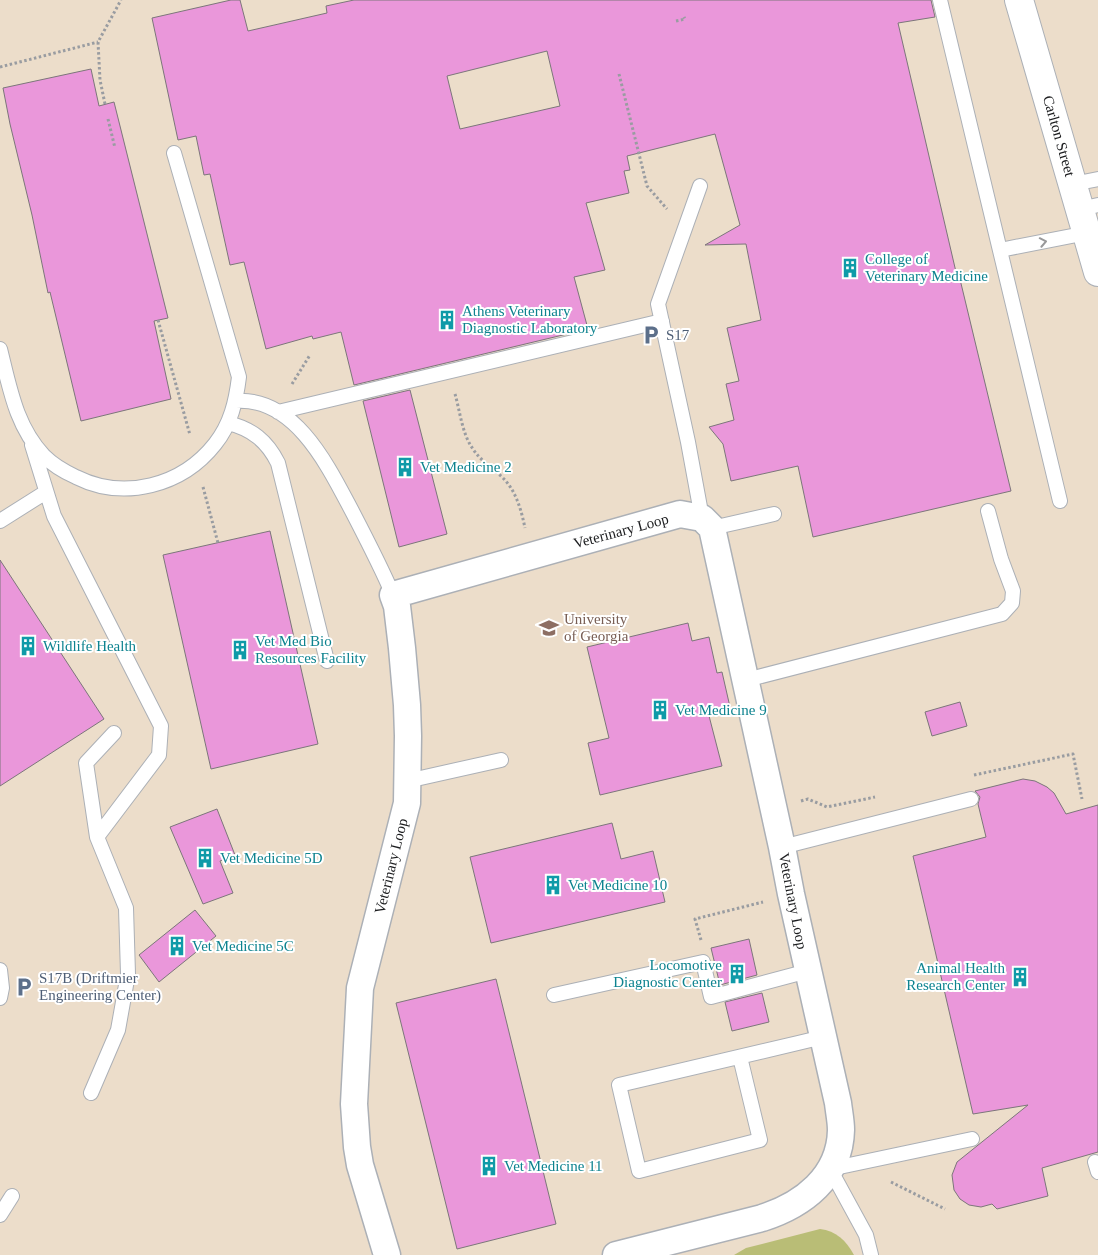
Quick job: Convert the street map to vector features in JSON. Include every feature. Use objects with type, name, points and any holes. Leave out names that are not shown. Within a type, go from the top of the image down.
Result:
[{"type":"street","name":"Carlton Street","points":[[1020,0],[1087,202],[1098,272]]},
{"type":"street","name":"Veterinary Loop","points":[[387,1255],[372,1209],[357,1147],[354,1104],[360,988],[407,802],[408,736],[406,685],[397,606],[394,595],[680,514],[707,523],[746,680],[782,847],[790,894],[838,1104],[841,1131],[838,1152],[830,1169],[821,1183],[796,1204],[698,1245],[616,1255]]},
{"type":"lane","points":[[940,0],[1060,501]]},
{"type":"lane","points":[[30,440],[46,458],[65,472],[87,483],[110,488],[134,489],[180,475],[197,463],[216,444],[228,423],[236,401],[239,377],[174,153]]},
{"type":"lane","points":[[700,186],[658,304],[688,442],[707,523],[774,514]]},
{"type":"lane","points":[[1000,250],[1087,202]]},
{"type":"lane","points":[[278,412],[662,321]]},
{"type":"lane","points":[[0,349],[19,419],[30,440],[54,516],[161,726],[159,755],[98,837]]},
{"type":"lane","points":[[236,401],[252,402],[278,412],[303,432],[318,450],[394,595]]},
{"type":"lane","points":[[228,423],[244,428],[258,437],[273,452],[278,463],[327,661]]},
{"type":"lane","points":[[0,521],[46,492]]},
{"type":"lane","points":[[746,680],[1002,614],[1012,603],[1013,591],[988,511]]},
{"type":"lane","points":[[91,1093],[118,1030],[128,974],[126,908],[98,837],[86,763],[114,733]]},
{"type":"lane","points":[[407,781],[501,760]]},
{"type":"lane","points":[[782,847],[971,799]]},
{"type":"lane","points":[[554,995],[702,962],[711,997],[808,972]]},
{"type":"lane","points":[[0,970],[2,988],[0,998]]},
{"type":"lane","points":[[740,1056],[760,1140],[640,1171],[619,1085],[740,1056],[823,1037]]},
{"type":"lane","points":[[871,1255],[866,1235],[830,1169],[972,1138]]},
{"type":"lane","points":[[0,1215],[12,1196]]},
{"type":"path","points":[[105,104],[100,80],[98,42],[121,0]]},
{"type":"path","points":[[676,21],[685,19],[684,17]]},
{"type":"path","points":[[0,67],[98,42]]},
{"type":"path","points":[[619,74],[646,186],[685,230]]},
{"type":"path","points":[[108,119],[116,148]]},
{"type":"path","points":[[158,320],[190,439]]},
{"type":"path","points":[[450,371],[467,439],[480,459],[502,477],[511,488],[517,499],[526,535]]},
{"type":"path","points":[[201,479],[218,543]]},
{"type":"path","points":[[702,962],[704,954],[695,919],[790,894]]},
{"type":"path","points":[[869,1161],[885,1178],[945,1209]]},
{"type":"shaded area","name":"University of Georgia","points":[[0,0],[1098,0],[1098,1255],[0,1255]]},
{"type":"green space","points":[[820,1229],[840,1237],[854,1255],[734,1255],[746,1248]]},
{"type":"building","name":"College of Veterinary Medicine","points":[[231,0],[240,0],[248,31],[327,13],[326,6],[354,0],[931,0],[935,17],[898,23],[956,272],[958,271],[1011,491],[813,537],[798,466],[731,481],[723,444],[709,427],[734,420],[726,384],[739,381],[727,328],[761,320],[746,244],[705,245],[740,225],[715,134],[627,156],[630,170],[624,171],[629,193],[586,203],[605,270],[574,277],[588,329],[354,385],[341,332],[313,339],[312,336],[266,349],[244,262],[230,265],[210,174],[204,175],[196,136],[178,140],[152,18]],"holes":[[[547,51],[560,106],[460,129],[447,76]]]},
{"type":"building","points":[[91,69],[99,106],[114,102],[168,318],[154,321],[171,399],[81,421],[50,292],[48,293],[3,88]]},
{"type":"building","name":"Vet Medicine 2","points":[[410,390],[447,534],[399,547],[363,401]]},
{"type":"building","name":"Vet Med Bio Resources Facility","points":[[270,531],[318,744],[211,769],[163,555]]},
{"type":"building","name":"Wildlife Health","points":[[0,560],[104,719],[0,786]]},
{"type":"building","name":"Vet Medicine 9","points":[[688,623],[692,641],[709,637],[717,673],[722,672],[730,707],[708,712],[722,766],[600,795],[588,743],[609,738],[587,647]]},
{"type":"building","points":[[960,702],[967,726],[932,736],[925,712]]},
{"type":"building","name":"Animal Health Research Center","points":[[1023,779],[1035,781],[1047,787],[1054,793],[1066,814],[1098,805],[1098,1152],[1042,1168],[1048,1196],[997,1209],[992,1204],[981,1207],[969,1205],[960,1199],[954,1190],[952,1175],[957,1162],[1028,1105],[973,1114],[913,856],[986,837],[978,804],[980,797],[975,791]]},
{"type":"building","name":"Vet Medicine 5D","points":[[217,809],[235,855],[220,861],[233,893],[203,904],[170,827]]},
{"type":"building","name":"Vet Medicine 10","points":[[612,823],[621,859],[653,851],[665,902],[491,943],[470,857]]},
{"type":"building","name":"Vet Medicine 5C","points":[[195,910],[216,936],[159,982],[139,955]]},
{"type":"building","points":[[749,939],[757,975],[720,985],[711,948]]},
{"type":"building","name":"Vet Medicine 11","points":[[496,979],[556,1224],[457,1249],[396,1003]]},
{"type":"building","points":[[762,993],[769,1022],[732,1031],[725,1002]]},
{"type":"place","name":"College of Veterinary Medicine","points":[[850,268]]},
{"type":"place","name":"Athens Veterinary Diagnostic Laboratory","points":[[447,320]]},
{"type":"place","name":"S17","points":[[651,335]]},
{"type":"place","name":"Vet Medicine 2","points":[[405,467]]},
{"type":"place","name":"University of Georgia","points":[[549,628]]},
{"type":"place","name":"Wildlife Health","points":[[28,646]]},
{"type":"place","name":"Vet Med Bio Resources Facility","points":[[240,650]]},
{"type":"place","name":"Vet Medicine 9","points":[[660,710]]},
{"type":"place","name":"Vet Medicine 5D","points":[[205,858]]},
{"type":"place","name":"Vet Medicine 10","points":[[553,885]]},
{"type":"place","name":"Vet Medicine 5C","points":[[177,946]]},
{"type":"place","name":"Locomotive Diagnostic Center","points":[[737,974]]},
{"type":"place","name":"Animal Health Research Center","points":[[1020,977]]},
{"type":"place","name":"S17B (Driftmier Engineering Center)","points":[[24,987]]},
{"type":"place","name":"Vet Medicine 11","points":[[489,1166]]}]
